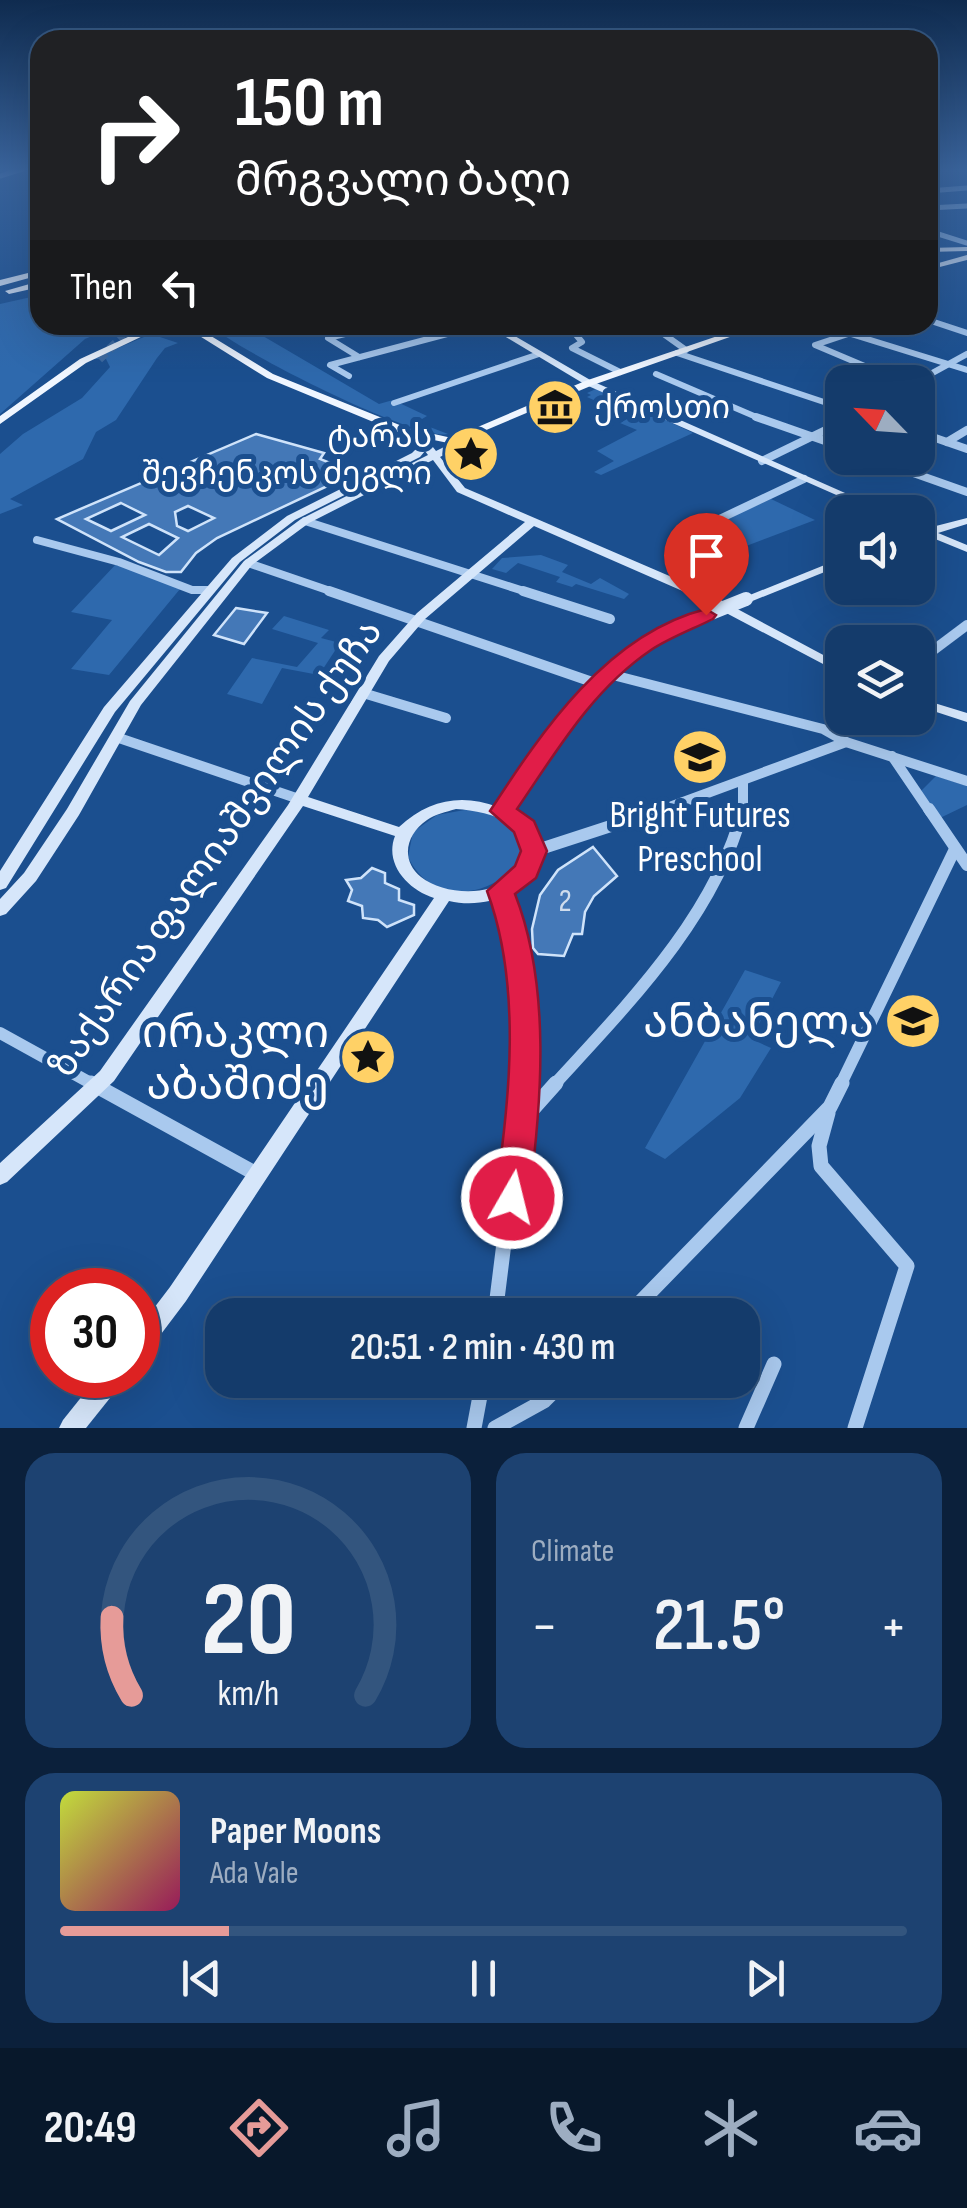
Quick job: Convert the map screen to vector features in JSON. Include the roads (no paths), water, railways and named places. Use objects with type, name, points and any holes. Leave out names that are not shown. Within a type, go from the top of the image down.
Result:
[{"type":"main road","points":[[938,257],[967,246]]},
{"type":"main road","points":[[938,260],[964,259]]},
{"type":"main road","points":[[0,292],[30,285]]},
{"type":"main road","points":[[0,292],[30,285]]},
{"type":"main road","points":[[0,421],[92,355],[137,335]]},
{"type":"main road","points":[[205,335],[270,376],[404,431],[444,440],[469,438],[589,382],[730,335]]},
{"type":"main road","points":[[0,429],[99,359]]},
{"type":"street","points":[[938,237],[967,246]]},
{"type":"street","points":[[938,323],[967,333]]},
{"type":"street","points":[[341,335],[328,338],[359,357]]},
{"type":"street","points":[[349,376],[330,365],[443,335]]},
{"type":"street","points":[[507,335],[589,382],[841,495]]},
{"type":"street","points":[[576,335],[582,342],[572,348],[620,372]]},
{"type":"street","points":[[662,335],[681,352],[825,402]]},
{"type":"street","points":[[846,335],[815,345],[862,365]]},
{"type":"street","points":[[852,335],[967,370]]},
{"type":"street","points":[[394,403],[538,354]]},
{"type":"street","points":[[935,372],[967,354]]},
{"type":"street","points":[[638,366],[825,441]]},
{"type":"street","points":[[947,442],[967,430]]},
{"type":"street","points":[[404,431],[456,478],[461,490],[698,592],[825,661]]},
{"type":"street","points":[[762,461],[825,431]]},
{"type":"street","points":[[0,910],[30,877],[116,737],[182,642],[248,563],[304,521],[469,438]]},
{"type":"street","points":[[935,438],[967,449]]},
{"type":"street","points":[[0,884],[109,710],[200,593],[272,530],[416,455],[433,455]]},
{"type":"street","points":[[920,475],[967,492]]},
{"type":"street","points":[[692,532],[804,480]]},
{"type":"street","points":[[935,528],[967,520]]},
{"type":"street","points":[[304,521],[610,620]]},
{"type":"street","name":"ზაქარია ფალიაშვილის ქუჩა","points":[[0,1176],[96,1089],[299,798],[362,693],[416,622],[534,521]]},
{"type":"street","points":[[935,536],[967,549]]},
{"type":"street","points":[[37,540],[119,562],[200,593]]},
{"type":"street","points":[[248,563],[416,622],[604,679],[823,729],[846,742],[967,780]]},
{"type":"street","points":[[503,811],[562,725],[604,679],[644,646],[706,615],[825,568]]},
{"type":"street","points":[[935,650],[967,625]]},
{"type":"street","points":[[362,693],[446,718]]},
{"type":"street","points":[[935,708],[967,718]]},
{"type":"street","points":[[116,737],[402,833]]},
{"type":"street","points":[[534,851],[588,837],[846,742]]},
{"type":"street","points":[[892,756],[967,865]]},
{"type":"street","points":[[523,1121],[676,944],[714,883],[741,818],[747,797],[743,781]]},
{"type":"street","points":[[480,805],[503,811],[525,827],[534,851],[526,871],[501,891],[473,898],[444,896],[419,886],[402,870],[397,851],[402,833],[422,815],[443,807],[480,805]]},
{"type":"street","points":[[855,1428],[908,1266],[877,1226],[822,1170],[818,1146],[830,1107],[955,849]]},
{"type":"street","points":[[497,1298],[523,1121],[517,933],[501,891]]},
{"type":"street","points":[[160,1317],[444,896]]},
{"type":"street","points":[[0,1033],[259,1175]]},
{"type":"street","points":[[645,1298],[830,1107]]},
{"type":"street","points":[[746,1428],[774,1364]]},
{"type":"street","points":[[71,1428],[95,1398]]},
{"type":"street","points":[[474,1428],[480,1398]]},
{"type":"street","points":[[495,1428],[548,1398]]},
{"type":"tunnel","points":[[99,359],[124,336]]},
{"type":"place","name":"ქროსთი","points":[[555,407]]},
{"type":"place","name":"ტარას შევჩენკოს ძეგლი","points":[[471,454]]},
{"type":"place","name":"Bright Futures Preschool","points":[[700,757]]},
{"type":"place","name":"ანბანელა","points":[[913,1021]]},
{"type":"place","name":"ირაკლი აბაშიძე","points":[[368,1057]]}]
